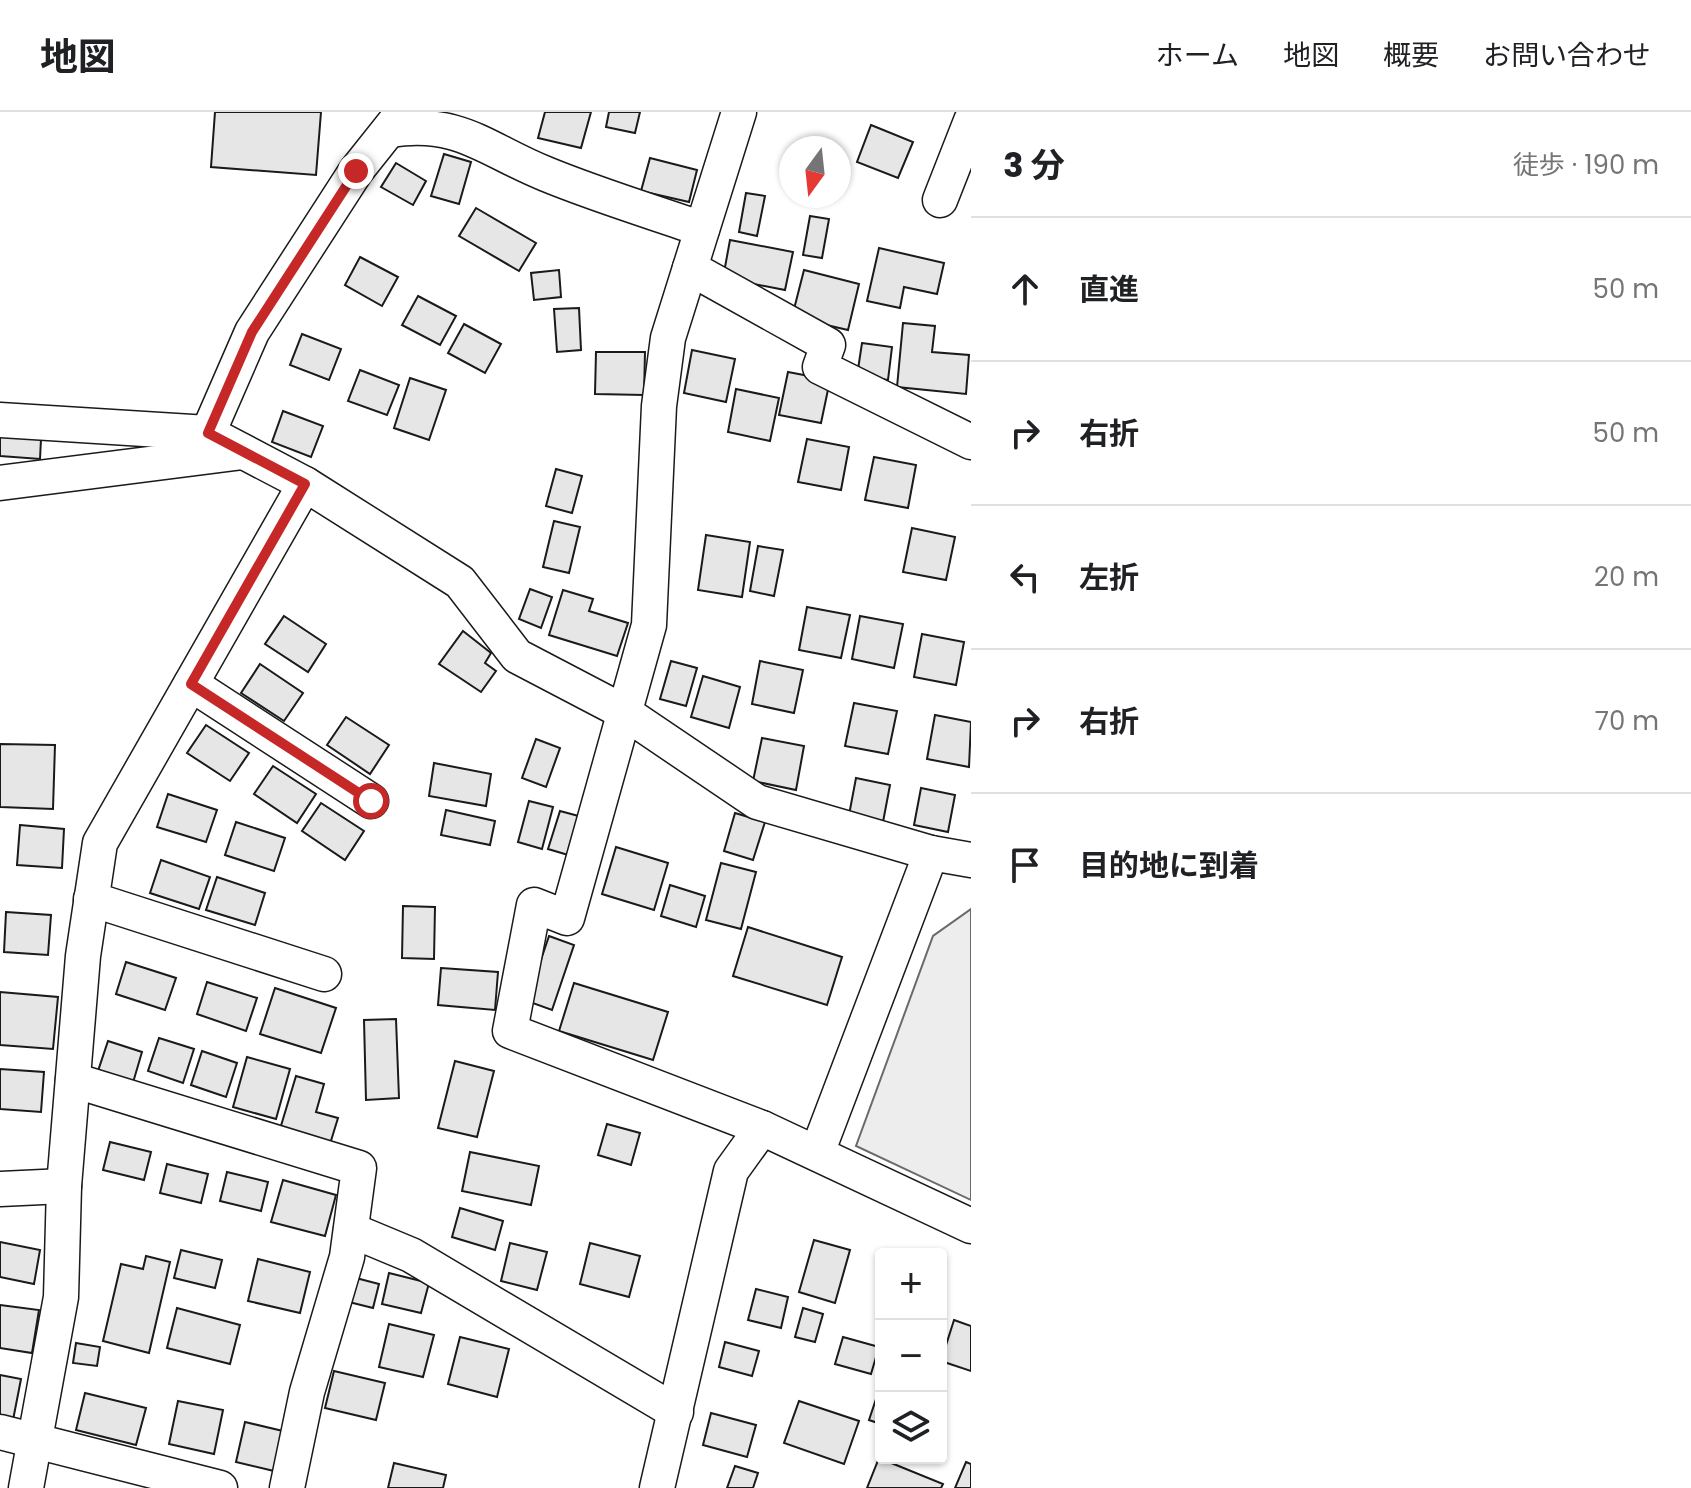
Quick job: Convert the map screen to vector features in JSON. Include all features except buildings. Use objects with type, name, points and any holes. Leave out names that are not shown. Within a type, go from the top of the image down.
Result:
[{"type":"street","points":[[739,112],[668,338],[659,406],[649,625],[567,918],[534,905],[510,1031],[762,1128],[971,1226]]},
{"type":"street","points":[[208,433],[252,332],[356,171],[396,121],[478,139],[543,173],[702,229]]},
{"type":"street","points":[[940,200],[971,121]]},
{"type":"street","points":[[690,268],[828,345],[820,367],[971,442]]},
{"type":"street","points":[[0,420],[208,433],[305,484],[460,582],[517,656],[624,712],[757,802],[931,853],[971,860]]},
{"type":"street","points":[[0,483],[243,452]]},
{"type":"street","points":[[26,1488],[61,1297],[64,1186],[73,1080],[91,899],[100,843],[305,484]]},
{"type":"street","points":[[191,684],[371,801]]},
{"type":"street","points":[[817,1153],[931,853]]},
{"type":"street","points":[[91,899],[324,974]]},
{"type":"street","points":[[73,1080],[359,1168],[347,1257],[307,1392],[287,1488]]},
{"type":"street","points":[[662,1486],[731,1171],[762,1128]]},
{"type":"street","points":[[0,1189],[64,1186]]},
{"type":"street","points":[[351,1230],[411,1255],[676,1412]]},
{"type":"street","points":[[0,1432],[220,1488]]},
{"type":"shaded area","points":[[971,909],[971,1200],[856,1146],[933,936]]},
{"type":"route","points":[[356,171],[252,332],[208,433],[305,484],[191,684],[371,801]]}]
